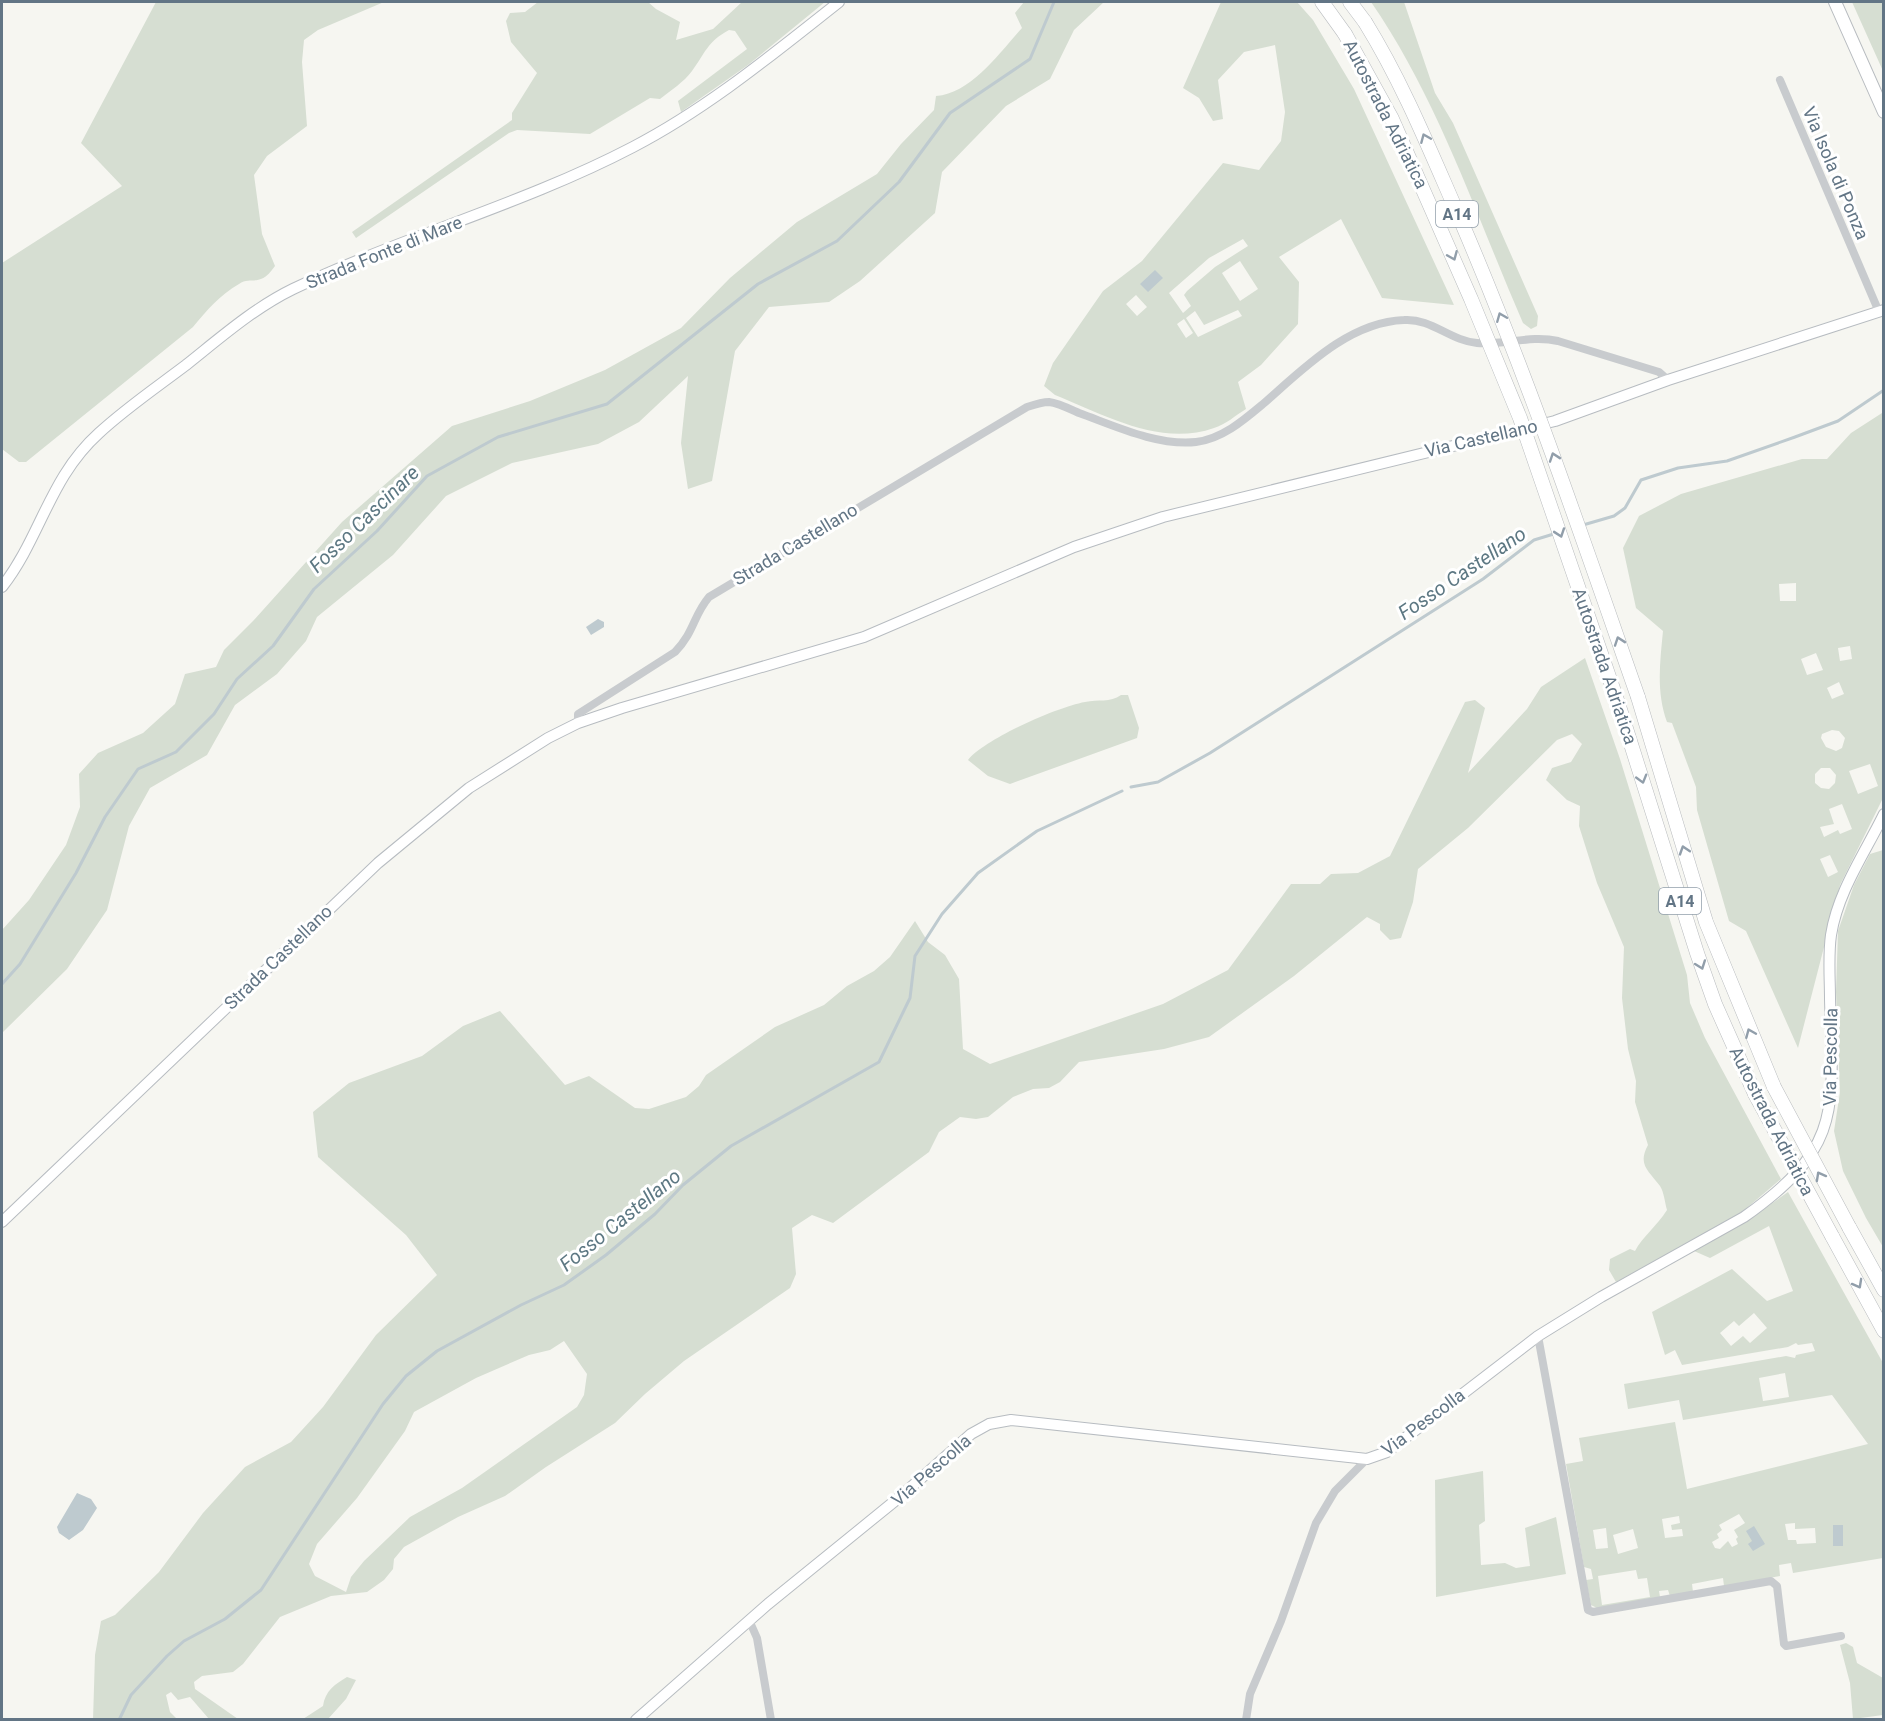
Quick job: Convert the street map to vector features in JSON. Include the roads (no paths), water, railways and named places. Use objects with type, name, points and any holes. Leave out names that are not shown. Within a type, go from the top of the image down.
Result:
[{"type":"highway","name":"Autostrada Adriatica","points":[[1322,2],[1345,34],[1392,119],[1520,418],[1618,703],[1715,1004],[1755,1094],[1884,1331]]},
{"type":"highway","name":"Autostrada Adriatica","points":[[1350,2],[1390,64],[1412,108],[1493,297],[1538,411],[1638,697],[1706,922],[1774,1087],[1884,1290]]},
{"type":"main road","points":[[1835,2],[1884,112]]},
{"type":"street","name":"Strada Fonte di Mare","points":[[2,587],[15,570],[54,488],[74,458],[99,433],[247,318],[293,289],[580,173],[633,147],[676,124],[757,67],[839,2]]},
{"type":"street","name":"Via Isola di Ponza","points":[[1780,80],[1881,311]]},
{"type":"street","name":"Via Castellano","points":[[1074,547],[1163,517],[1555,421],[1668,380],[1881,311]]},
{"type":"street","name":"Strada Castellano","points":[[578,723],[578,714],[675,652],[688,639],[700,608],[709,597],[726,585],[1027,407],[1049,402],[1164,441],[1197,442],[1240,423],[1314,360],[1346,338],[1386,323],[1405,319],[1426,323],[1451,336],[1478,343],[1551,340],[1659,372],[1668,380]]},
{"type":"street","name":"Strada Castellano","points":[[2,1222],[330,907],[432,816],[510,759],[578,723],[864,637],[1074,547]]},
{"type":"street","name":"Via Pescolla","points":[[636,1719],[749,1620],[901,1496],[971,1434],[989,1424],[1011,1420],[1366,1459],[1387,1452],[1538,1336],[1601,1297],[1744,1217],[1785,1186],[1819,1142],[1828,1119],[1832,1095],[1831,936],[1840,900],[1884,814]]},
{"type":"street","points":[[1870,840],[1884,831]]},
{"type":"street","points":[[1538,1336],[1587,1610],[1593,1612],[1771,1581],[1778,1586],[1786,1646],[1841,1636]]},
{"type":"street","points":[[1246,1719],[1250,1694],[1281,1621],[1316,1523],[1335,1491],[1366,1459]]},
{"type":"street","points":[[749,1620],[757,1638],[771,1719]]},
{"type":"waterway","name":"Fosso Cascinare","points":[[2,984],[20,964],[76,873],[105,817],[138,769],[176,752],[214,714],[237,679],[273,646],[314,589],[377,531],[427,476],[498,437],[607,404],[758,284],[837,241],[899,182],[950,113],[1030,59],[1054,2]]},
{"type":"waterway","name":"Fosso Castellano","points":[[1583,525],[1614,516],[1625,508],[1641,480],[1678,468],[1727,461],[1795,437],[1838,421],[1884,390]]},
{"type":"waterway","name":"Fosso Castellano","points":[[1131,787],[1158,782],[1210,753],[1483,579],[1534,540],[1557,533]]},
{"type":"waterway","name":"Fosso Castellano","points":[[119,1720],[131,1695],[167,1656],[184,1641],[225,1619],[261,1590],[383,1404],[406,1376],[437,1351],[521,1305],[564,1285],[606,1255],[655,1214],[683,1185],[731,1146],[879,1062],[910,998],[915,956],[942,914],[978,873],[1037,831],[1122,791]]}]
